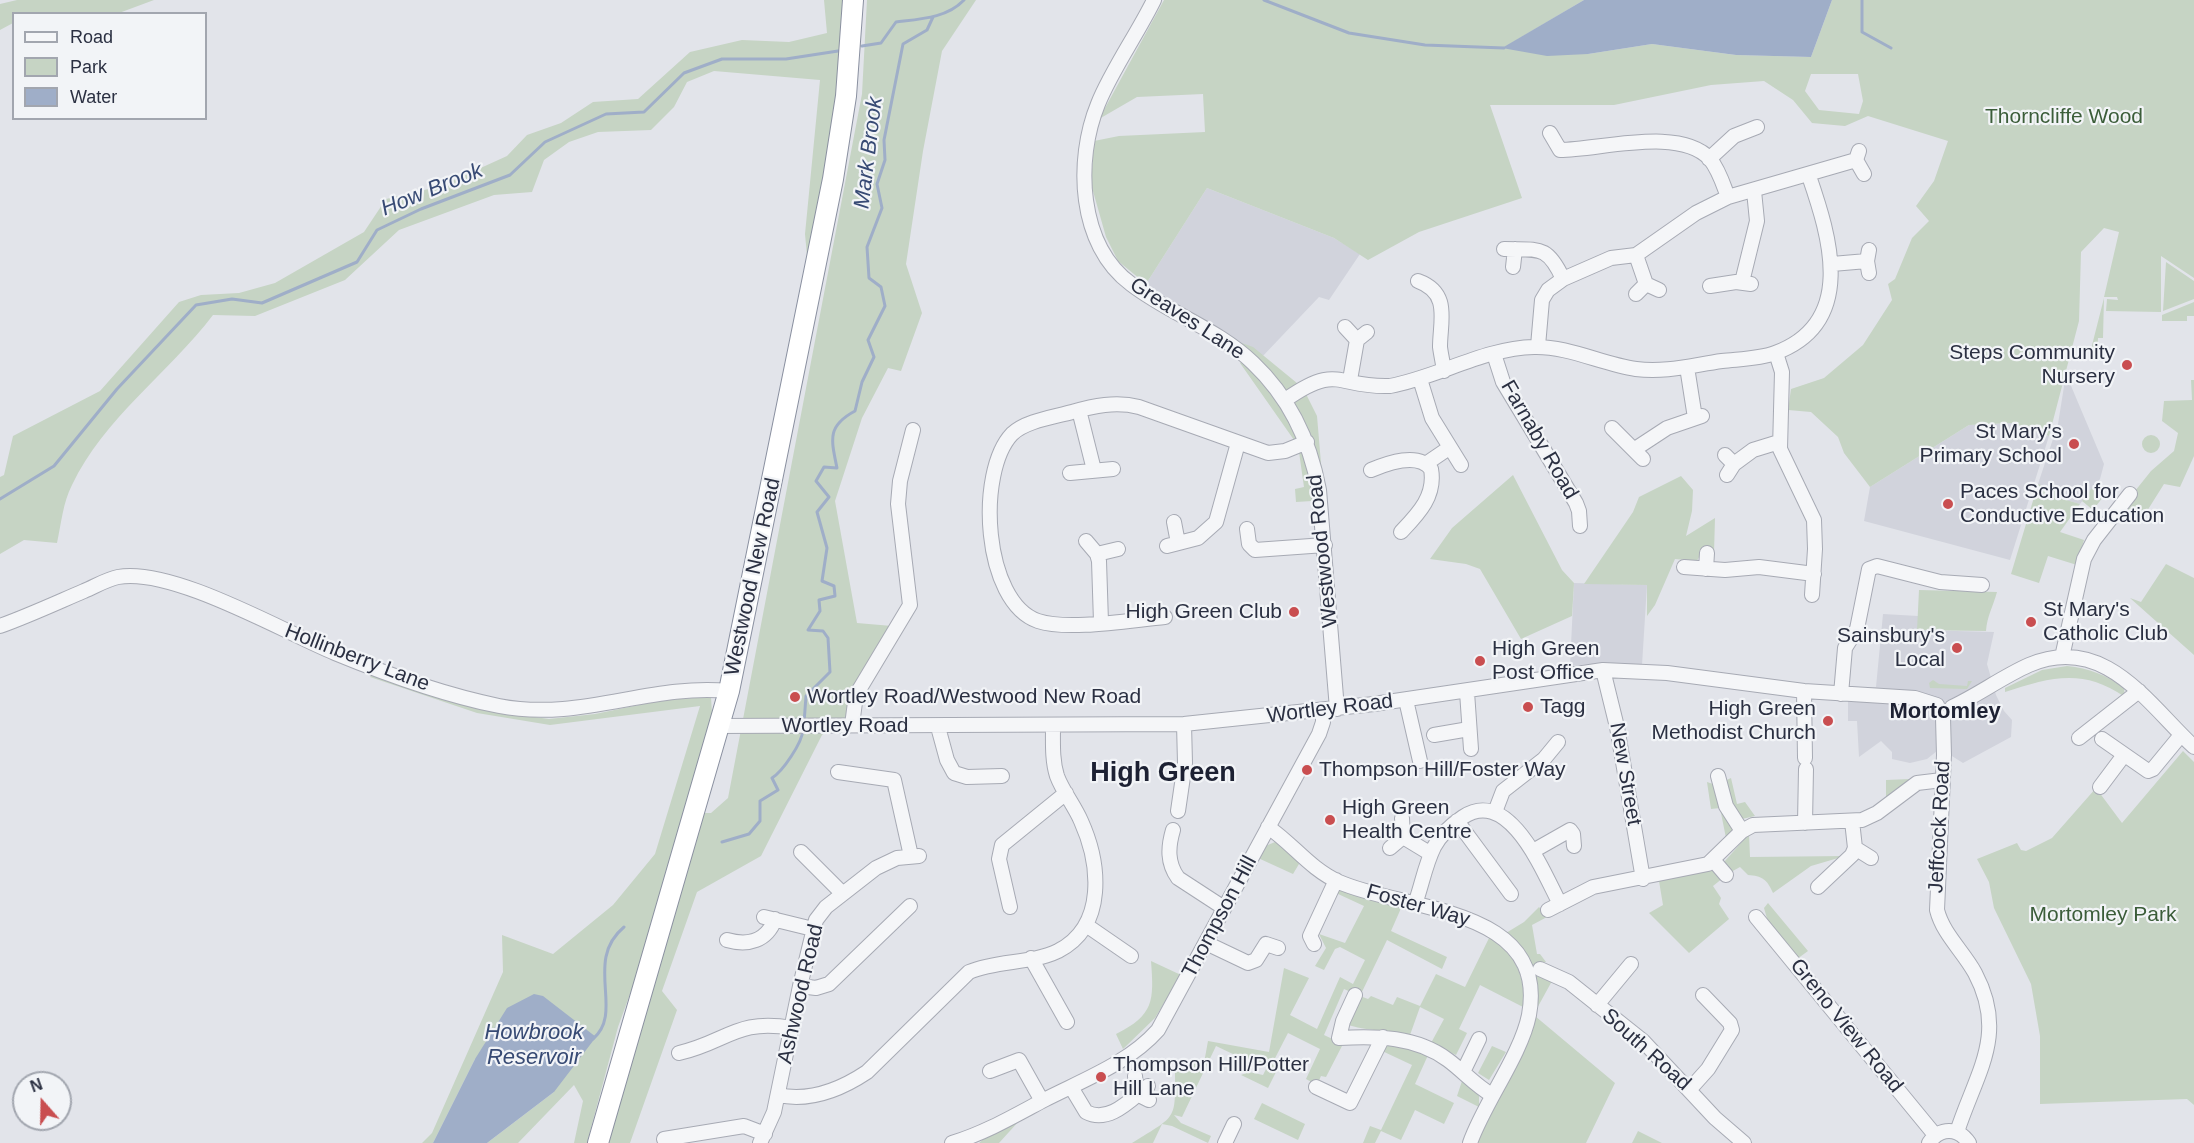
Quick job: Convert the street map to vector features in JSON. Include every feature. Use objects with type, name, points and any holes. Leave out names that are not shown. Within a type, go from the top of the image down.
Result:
[{"type":"highway","name":"Westwood New Road","points":[[598,1143],[729,691],[833,178],[846,96],[853,0]]},
{"type":"street","name":"Greaves Lane","points":[[1155,0],[1098,103],[1084,160],[1088,209],[1099,242],[1113,266],[1130,284],[1234,347],[1267,377],[1284,400]]},
{"type":"street","points":[[1710,159],[1732,132],[1756,127]]},
{"type":"street","points":[[1550,133],[1560,150]]},
{"type":"street","points":[[1560,150],[1658,141],[1689,146],[1710,159],[1728,197]]},
{"type":"street","points":[[1554,163],[1560,150]]},
{"type":"street","points":[[1538,346],[1542,300],[1548,290],[1563,279],[1611,258],[1636,255],[1661,240],[1696,213],[1728,197],[1809,176],[1858,156],[1864,174]]},
{"type":"street","points":[[1284,400],[1319,380],[1334,377],[1378,387],[1420,379],[1520,347],[1538,346],[1637,369],[1666,370],[1776,352],[1797,341],[1818,321],[1828,296],[1832,264],[1823,218],[1809,176]]},
{"type":"street","points":[[1710,286],[1746,283],[1757,221],[1754,191]]},
{"type":"street","points":[[1513,267],[1509,249],[1535,248],[1549,255],[1563,279]]},
{"type":"street","points":[[1636,255],[1647,290]]},
{"type":"street","points":[[1832,264],[1868,261]]},
{"type":"street","points":[[1418,281],[1439,288],[1444,318],[1440,350],[1444,371]]},
{"type":"street","points":[[1345,327],[1362,336],[1350,380]]},
{"type":"street","points":[[1776,352],[1782,372],[1779,442],[1783,459],[1806,499],[1814,520],[1812,595]]},
{"type":"street","name":"Farnaby Road","points":[[1494,354],[1503,382],[1586,510],[1581,526]]},
{"type":"street","points":[[1612,428],[1639,454],[1667,428],[1699,417],[1687,367]]},
{"type":"street","points":[[1420,379],[1432,418],[1461,465]]},
{"type":"street","name":"Westwood Road","points":[[1284,400],[1307,442],[1318,487],[1324,545],[1330,709]]},
{"type":"street","points":[[1165,617],[1147,625],[1101,622],[1046,623],[1021,611],[1009,597],[1000,580],[991,514],[990,487],[1009,438],[1022,428],[1079,410],[1108,405],[1136,406],[1257,451],[1276,453],[1307,442]]},
{"type":"street","points":[[1079,410],[1094,470]]},
{"type":"street","points":[[852,725],[856,694],[910,605],[898,504],[900,481],[913,430]]},
{"type":"street","points":[[1729,465],[1753,450],[1779,442]]},
{"type":"street","points":[[1174,522],[1173,544],[1206,533],[1216,522],[1238,443]]},
{"type":"street","points":[[1371,470],[1404,461],[1426,463],[1449,448]]},
{"type":"street","points":[[1404,524],[1429,496],[1432,476],[1426,463]]},
{"type":"street","points":[[1070,473],[1113,469]]},
{"type":"street","points":[[2062,657],[2071,606],[2084,559],[2094,540],[2130,494]]},
{"type":"street","points":[[1246,529],[1249,544],[1255,550],[1284,550],[1324,545]]},
{"type":"street","points":[[1086,541],[1097,554],[1100,572],[1101,622]]},
{"type":"street","points":[[1097,554],[1118,549]]},
{"type":"street","points":[[1284,550],[1286,564]]},
{"type":"street","points":[[1706,569],[1707,553]]},
{"type":"street","points":[[1841,694],[1845,648],[1857,629],[1869,569],[1877,566],[1940,582],[1977,582]]},
{"type":"street","points":[[1684,567],[1706,569],[1759,567],[1814,574]]},
{"type":"street","name":"Hollinberry Lane","points":[[0,626],[117,577],[152,578],[224,602],[345,656],[435,689],[500,706],[542,710],[584,708],[700,688],[729,691]]},
{"type":"street","points":[[1947,712],[2030,665],[2062,657],[2105,666],[2121,675],[2194,747]]},
{"type":"street","name":"Wortley Road","points":[[718,726],[938,727],[1184,724],[1406,700],[1602,670],[1667,673],[1804,691],[1915,699],[1936,705],[1936,713],[1947,712]]},
{"type":"street","name":"New Street","points":[[1602,670],[1617,727],[1643,879]]},
{"type":"street","points":[[1804,691],[1805,823]]},
{"type":"street","points":[[2079,738],[2139,691]]},
{"type":"street","points":[[1467,692],[1471,749]]},
{"type":"street","points":[[1406,700],[1414,754]]},
{"type":"street","name":"Thompson Hill","points":[[952,1143],[971,1140],[1126,1057],[1149,1040],[1170,1011],[1319,734],[1330,709]]},
{"type":"street","name":"Jeffcock Road","points":[[1947,712],[1937,910],[1941,924],[1977,978],[1986,998],[1990,1026],[1988,1047],[1957,1132]]},
{"type":"street","points":[[1178,812],[1183,780],[1184,724]]},
{"type":"street","points":[[778,1095],[811,1097],[850,1083],[867,1072],[969,972],[982,967],[1052,953],[1067,946],[1086,925],[1096,901],[1095,880],[1082,822],[1055,768],[1053,726]]},
{"type":"street","points":[[938,727],[947,760],[954,773],[967,777],[1002,776]]},
{"type":"street","points":[[1434,735],[1469,729]]},
{"type":"street","points":[[2102,739],[2148,771],[2153,769],[2181,735]]},
{"type":"street","points":[[1495,812],[1503,791],[1544,759],[1558,742]]},
{"type":"street","points":[[2100,787],[2124,755]]},
{"type":"street","name":"Ashwood Road","points":[[763,1138],[778,1095],[813,928],[826,907],[842,893],[886,862],[915,856],[894,780],[858,779],[838,772]]},
{"type":"street","points":[[1718,775],[1726,806],[1742,831]]},
{"type":"street","points":[[1415,904],[1431,854],[1443,833],[1457,821],[1473,812],[1495,812],[1514,828],[1533,851],[1554,907],[1593,887],[1692,870],[1714,861],[1742,831],[1769,822],[1852,821],[1877,813],[1917,783],[1942,780]]},
{"type":"street","points":[[1011,908],[999,859],[1002,845],[1066,793]]},
{"type":"street","points":[[1402,818],[1403,837]]},
{"type":"street","points":[[1457,821],[1511,894]]},
{"type":"street","points":[[1818,887],[1852,855],[1855,849],[1852,821]]},
{"type":"street","name":"Foster Way","points":[[1268,827],[1289,842],[1311,865],[1336,880],[1485,925],[1504,939],[1523,965],[1530,990],[1528,1018],[1470,1143]]},
{"type":"street","points":[[1173,830],[1169,853],[1173,871],[1178,878],[1224,908]]},
{"type":"street","points":[[1533,851],[1570,830],[1573,834],[1574,846]]},
{"type":"street","points":[[1403,837],[1431,854]]},
{"type":"street","points":[[1390,848],[1403,837]]},
{"type":"street","points":[[1855,849],[1871,858]]},
{"type":"street","points":[[810,857],[842,893]]},
{"type":"street","points":[[1714,861],[1726,876]]},
{"type":"street","points":[[1314,944],[1310,936],[1336,880]]},
{"type":"street","points":[[800,986],[816,988],[829,984],[893,915],[910,906]]},
{"type":"street","name":"Greno View Road","points":[[1756,917],[1932,1139]]},
{"type":"street","points":[[727,940],[741,943],[763,937],[768,934],[769,918],[813,928]]},
{"type":"street","points":[[1086,925],[1131,956]]},
{"type":"street","points":[[1206,943],[1248,963],[1256,960],[1266,944],[1278,948]]},
{"type":"street","points":[[1031,958],[1068,1024]]},
{"type":"street","points":[[1597,1005],[1632,964]]},
{"type":"street","name":"South Road","points":[[1548,968],[1643,1041],[1715,1118],[1744,1143]]},
{"type":"street","points":[[1355,995],[1343,1021],[1340,1038],[1383,1037],[1406,1040],[1435,1051],[1492,1095]]},
{"type":"street","points":[[1690,1089],[1708,1069],[1732,1030],[1730,1023],[1704,995]]},
{"type":"street","points":[[685,1048],[747,1026],[776,1025],[792,1028]]},
{"type":"street","points":[[1316,1087],[1350,1102],[1383,1037]]},
{"type":"street","points":[[1463,1072],[1479,1039]]},
{"type":"street","points":[[990,1071],[1019,1060],[1042,1101]]},
{"type":"street","points":[[1071,1087],[1080,1106],[1093,1116],[1110,1114],[1145,1093],[1135,1076]]},
{"type":"street","points":[[1225,1143],[1234,1124]]},
{"type":"street","points":[[664,1139],[738,1127],[750,1127],[763,1138]]},
{"type":"street","points":[[1932,1139],[1949,1131],[1957,1132],[1969,1143]]},
{"type":"shaded area","points":[[1207,188],[1334,238],[1360,254],[1329,300],[1319,297],[1261,358],[1146,284]]},
{"type":"shaded area","name":"St Mary's Primary School","points":[[2066,374],[2104,464],[2100,479],[2080,504],[2055,497],[2038,484],[2058,424]]},
{"type":"shaded area","name":"Paces School for Conductive Education","points":[[2012,423],[2049,436],[2010,560],[1864,521],[1870,487],[1969,425]]},
{"type":"shaded area","points":[[1574,583],[1647,585],[1642,665],[1602,663],[1570,666]]},
{"type":"shaded area","points":[[1883,614],[1918,616],[1918,630],[1994,632],[1987,664],[1996,695],[2004,711],[2012,720],[2011,737],[1963,763],[1944,751],[1937,751],[1927,759],[1910,763],[1892,759],[1892,752],[1881,741],[1859,757],[1857,721],[1848,721],[1848,697],[1851,687],[1876,687]]},
{"type":"green space","points":[[17,0],[154,0],[122,12],[12,12],[12,24],[0,30],[0,4]]},
{"type":"green space","points":[[824,0],[845,0],[833,126],[808,266],[805,234],[820,80],[714,71],[687,82],[674,107],[651,130],[598,132],[569,142],[544,160],[532,192],[494,195],[399,230],[345,280],[255,316],[213,315],[119,417],[85,461],[66,499],[57,543],[24,540],[0,554],[0,477],[4,475],[13,436],[100,391],[179,302],[201,295],[239,293],[275,283],[364,232],[386,199],[441,186],[507,156],[527,135],[561,123],[593,102],[638,99],[690,52],[742,40],[789,42],[827,33]]},
{"type":"green space","points":[[867,0],[976,0],[942,51],[923,151],[906,264],[922,313],[901,371],[888,368],[862,418],[835,501],[857,623],[892,626],[853,686],[846,720],[822,735],[761,856],[697,892],[662,991],[677,1010],[630,1143],[606,1143],[704,813],[711,813],[728,798],[862,94]]},
{"type":"green space","name":"Thorncliffe Wood","points":[[1164,0],[1584,0],[1503,48],[1588,54],[1652,44],[1736,55],[1811,57],[1832,0],[2194,0],[2194,278],[2161,256],[2161,312],[2106,311],[2107,299],[2118,300],[2117,297],[2104,297],[2119,232],[2104,228],[2081,252],[2079,321],[2049,436],[2012,423],[1969,425],[1870,487],[1844,453],[1838,437],[1811,412],[1788,410],[1791,389],[1824,378],[1863,345],[1892,300],[1888,284],[1895,279],[1912,238],[1929,221],[1916,206],[1934,181],[1948,141],[1868,116],[1845,126],[1812,123],[1793,100],[1764,81],[1711,85],[1614,105],[1490,105],[1522,198],[1419,232],[1368,260],[1334,238],[1207,188],[1146,284],[1118,261],[1106,237],[1091,184],[1094,141],[1119,136],[1205,132],[1203,94],[1137,97],[1099,119]],"holes":[[[1811,74],[1858,74],[1863,101],[1859,114],[1819,110],[1805,91]]]},
{"type":"green space","points":[[2166,262],[2194,281],[2194,299],[2163,311]]},
{"type":"green space","points":[[2104,298],[2103,338],[2098,338],[2097,357],[2089,357]]},
{"type":"green space","points":[[2194,302],[2194,316],[2187,316],[2187,321],[2162,321],[2162,315]]},
{"type":"green space","points":[[1228,338],[1253,347],[1303,388],[1317,416],[1322,475],[1310,433],[1296,408]]},
{"type":"green space","points":[[1243,360],[1272,390],[1294,425],[1308,464],[1314,505],[1312,501],[1296,502],[1295,489],[1304,487],[1299,452],[1294,440],[1240,363]]},
{"type":"green space","points":[[2191,380],[2194,380],[2194,456],[2180,487],[2164,484],[2142,519],[2123,506],[2151,471],[2174,451],[2178,433],[2162,421],[2164,401],[2192,400]]},
{"type":"green space","points":[[2151,435],[2157,438],[2160,444],[2157,450],[2151,453],[2145,450],[2142,444],[2145,438]]},
{"type":"green space","points":[[1513,475],[1562,570],[1574,583],[1572,616],[1521,639],[1480,569],[1466,564],[1430,559],[1452,528]]},
{"type":"green space","points":[[1681,476],[1693,490],[1692,511],[1686,536],[1715,518],[1714,553],[1702,551],[1697,561],[1675,559],[1655,605],[1647,616],[1647,585],[1584,584],[1633,512],[1639,497]]},
{"type":"green space","points":[[2038,484],[2057,490],[2056,497],[2080,504],[2060,532],[2084,540],[2077,565],[2048,556],[2039,583],[2011,574]]},
{"type":"green space","points":[[2092,488],[2103,497],[2093,510],[2082,501]]},
{"type":"green space","points":[[2166,564],[2194,578],[2194,655],[2130,598],[2141,602]]},
{"type":"green space","points":[[1919,590],[1997,592],[1986,631],[1917,630]]},
{"type":"green space","points":[[2067,666],[2090,670],[2111,679],[2124,688],[2125,697],[2095,682],[2066,678],[2037,682],[2005,692],[2005,688],[2042,670]]},
{"type":"green space","points":[[372,674],[478,709],[549,719],[595,714],[663,700],[711,697],[712,713],[640,980],[634,983],[618,1027],[587,1143],[574,1143],[583,1101],[574,1085],[518,1143],[487,1143],[554,1092],[475,1059],[433,1143],[422,1143],[432,1133],[503,972],[502,935],[553,954],[613,905],[655,854],[700,706],[550,725],[477,713],[370,677]]},
{"type":"green space","points":[[1933,680],[1939,684],[1967,686],[1968,681],[1972,681],[1967,689],[1930,688],[1929,683]]},
{"type":"green space","name":"Mortomley Park","points":[[2183,751],[2194,762],[2194,1105],[2187,1099],[2040,1104],[2040,1036],[2031,984],[1994,908],[1989,882],[1977,859],[2017,843],[2021,850],[2026,851],[2052,838],[2096,788],[2122,823]]},
{"type":"green space","points":[[1731,778],[1737,804],[1745,802],[1755,816],[1742,819],[1726,838],[1720,808],[1711,809],[1707,782],[1716,785]]},
{"type":"green space","points":[[1910,779],[1886,799],[1886,780]]},
{"type":"green space","points":[[1749,834],[1750,857],[1845,856],[1811,866],[1773,893],[1764,879],[1748,875],[1740,867],[1731,872],[1724,862]]},
{"type":"green space","points":[[1275,842],[1291,853],[1299,864],[1293,874],[1258,858],[1263,847]]},
{"type":"green space","points":[[1714,868],[1723,878],[1713,886],[1721,898],[1719,904],[1729,919],[1689,953],[1649,913],[1663,905],[1659,881]]},
{"type":"green space","points":[[1339,888],[1390,905],[1402,906],[1391,931],[1447,957],[1442,969],[1387,940],[1360,996],[1344,989],[1324,1035],[1343,1044],[1326,1077],[1321,1076],[1317,1085],[1306,1079],[1320,1049],[1288,1033],[1272,1064],[1278,1068],[1268,1088],[1241,1075],[1249,1072],[1263,1075],[1268,1065],[1266,1061],[1256,1065],[1216,1046],[1182,1117],[1174,1115],[1181,1123],[1211,1136],[1208,1143],[1172,1126],[1162,1124],[1153,1143],[1132,1143],[1159,1126],[1171,1114],[1175,1097],[1175,1066],[1184,1059],[1204,1063],[1208,1041],[1269,1052],[1284,968],[1309,978],[1290,1015],[1317,1029],[1340,977],[1353,984],[1365,960],[1340,947],[1335,949],[1324,970],[1315,966],[1326,948],[1319,934],[1345,943],[1364,906],[1336,893]]},
{"type":"green space","points":[[1768,903],[1808,951],[1797,959],[1768,922],[1764,908]]},
{"type":"green space","points":[[1539,907],[1547,917],[1532,925],[1537,954],[1540,954],[1546,962],[1535,964],[1535,972],[1552,981],[1535,1012],[1534,990],[1528,970],[1506,933],[1524,922]]},
{"type":"green space","points":[[1490,936],[1506,950],[1517,967],[1523,985],[1523,1007],[1480,985],[1459,1029],[1467,1033],[1456,1055],[1431,1043],[1444,1019],[1420,1007],[1410,1035],[1347,1024],[1360,996],[1368,999],[1371,996],[1393,1005],[1397,997],[1420,1006],[1436,974],[1465,987]]},
{"type":"green space","points":[[1151,961],[1181,975],[1155,1018],[1123,1049],[1116,1034],[1138,1020],[1149,1005],[1152,987]]},
{"type":"green space","points":[[1535,1016],[1615,1083],[1586,1143],[1476,1143]]},
{"type":"green space","points":[[1393,1043],[1429,1053],[1415,1084],[1454,1103],[1444,1124],[1415,1110],[1401,1140],[1381,1131],[1375,1143],[1363,1143],[1370,1126],[1381,1130],[1412,1065],[1380,1050]]},
{"type":"green space","points":[[1492,1046],[1506,1052],[1489,1080],[1478,1073]]},
{"type":"green space","points":[[1463,1078],[1479,1096],[1479,1107],[1457,1096]]},
{"type":"green space","points":[[1262,1103],[1305,1124],[1298,1140],[1254,1119]]},
{"type":"green space","points":[[1019,1121],[999,1143],[979,1143],[987,1136]]},
{"type":"green space","points":[[1638,1131],[1662,1143],[1632,1143]]},
{"type":"water","points":[[1584,0],[1832,0],[1811,57],[1736,55],[1652,44],[1588,54],[1547,56],[1502,48]]},
{"type":"water","name":"Howbrook Reservoir","points":[[534,994],[543,996],[596,1037],[554,1092],[487,1143],[433,1143],[475,1059],[507,1008]]},
{"type":"waterway","name":"How Brook","points":[[862,46],[881,43],[896,22],[942,14],[964,0]]},
{"type":"waterway","points":[[1264,0],[1349,33],[1425,45],[1504,48]]},
{"type":"waterway","points":[[1862,0],[1862,32],[1891,48]]},
{"type":"waterway","name":"Mark Brook","points":[[804,723],[806,696],[830,672],[828,638],[823,631],[808,630],[820,611],[819,600],[835,596],[834,586],[822,581],[827,548],[817,512],[829,497],[816,481],[824,467],[837,468],[833,434],[840,422],[855,411],[862,382],[874,357],[868,340],[885,306],[881,287],[869,278],[867,247],[882,208],[877,184],[885,160],[884,140],[903,44],[927,30],[933,17]]},
{"type":"waterway","name":"How Brook","points":[[0,499],[54,466],[117,389],[196,305],[232,299],[262,303],[357,262],[377,230],[421,209],[510,175],[545,142],[606,114],[644,112],[684,73],[722,59],[786,59],[838,51]]},
{"type":"waterway","name":"Mark Brook","points":[[722,842],[749,834],[760,821],[760,801],[778,790],[772,778],[791,756],[803,730]]},
{"type":"waterway","name":"Mark Brook","points":[[593,1039],[602,1028],[606,1015],[606,955],[612,940],[624,927]]},
{"type":"place","name":"Steps Community Nursery","points":[[2127,365]]},
{"type":"place","name":"St Mary's Primary School","points":[[2074,444]]},
{"type":"place","name":"Paces School for Conductive Education","points":[[1948,504]]},
{"type":"place","name":"High Green Club","points":[[1294,612]]},
{"type":"place","name":"St Mary's Catholic Club","points":[[2031,622]]},
{"type":"place","name":"Sainsbury's Local","points":[[1957,648]]},
{"type":"place","name":"High Green Post Office","points":[[1480,661]]},
{"type":"place","name":"Wortley Road/Westwood New Road","points":[[795,697]]},
{"type":"place","name":"Tagg","points":[[1528,707]]},
{"type":"place","name":"High Green Methodist Church","points":[[1828,721]]},
{"type":"place","name":"Thompson Hill/Foster Way","points":[[1307,770]]},
{"type":"place","name":"High Green Health Centre","points":[[1330,820]]},
{"type":"place","name":"Thompson Hill/Potter Hill Lane","points":[[1101,1077]]},
{"type":"district","name":"Mortomley","points":[[1945,712]]},
{"type":"district","name":"High Green","points":[[1163,774]]}]
